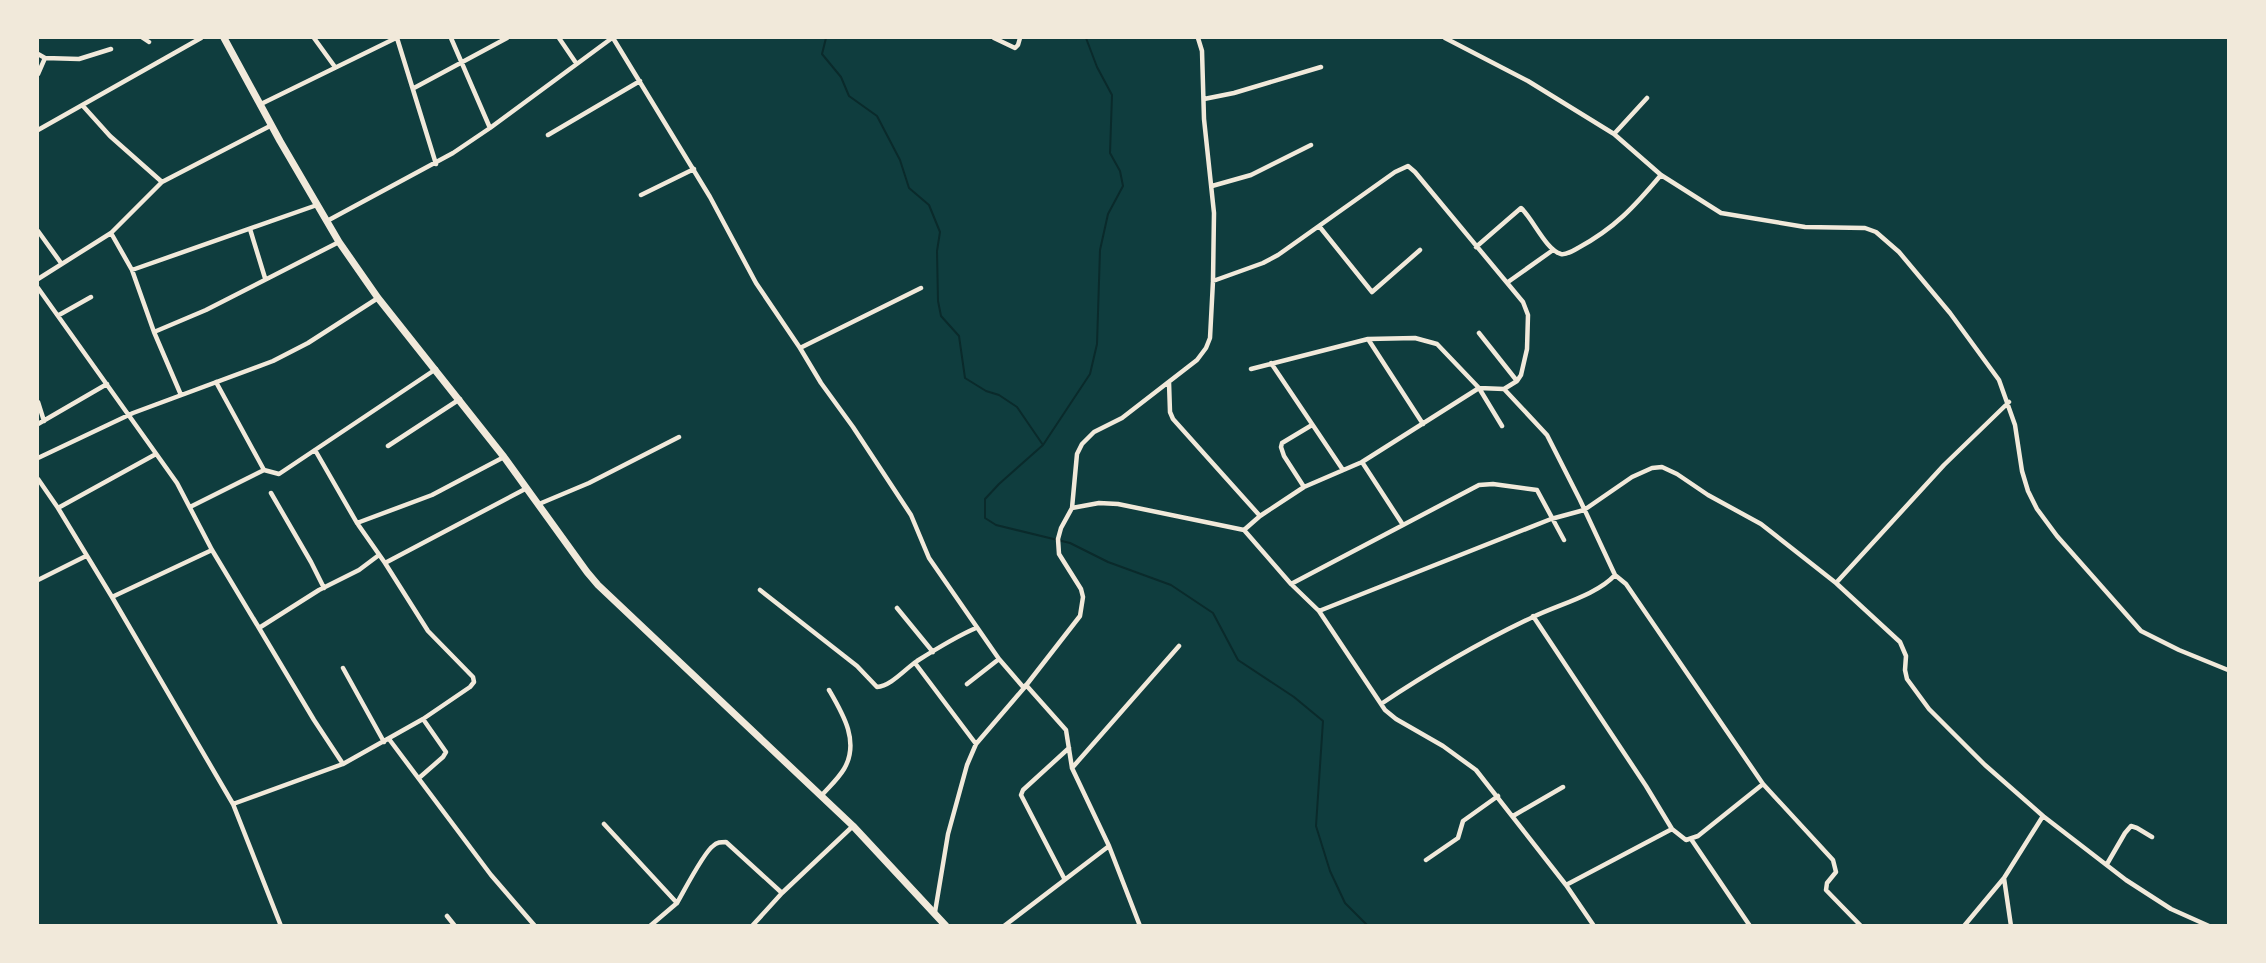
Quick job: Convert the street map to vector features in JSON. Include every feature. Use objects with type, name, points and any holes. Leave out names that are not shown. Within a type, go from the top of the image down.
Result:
[{"type":"main road","points":[[224,38],[339,242],[378,298],[460,399],[598,585],[822,795],[946,926]]},
{"type":"street","points":[[143,38],[148,42]]},
{"type":"street","points":[[38,130],[201,38]]},
{"type":"street","points":[[315,38],[335,67]]},
{"type":"street","points":[[261,104],[397,38],[436,164]]},
{"type":"street","points":[[451,38],[489,128]]},
{"type":"street","points":[[414,88],[507,38]]},
{"type":"street","points":[[559,38],[576,63]]},
{"type":"street","points":[[327,221],[436,164],[612,38],[694,169],[756,283],[800,348],[820,383],[852,426],[911,515],[929,558],[999,659],[1066,730],[1072,768],[1109,846],[1140,926]]},
{"type":"street","points":[[994,38],[1014,48],[1018,45],[1020,38]]},
{"type":"street","points":[[935,912],[948,834],[967,765],[976,744],[1079,620],[1082,609],[1081,589],[1057,548],[1061,528],[1072,508],[1077,454],[1087,438],[1122,418],[1197,360],[1210,338],[1213,281],[1212,186],[1204,119],[1202,51],[1198,38]]},
{"type":"street","points":[[1445,38],[1528,81],[1614,134],[1661,175],[1721,213],[1805,227],[1858,227],[1876,232],[1899,252],[1950,313],[1999,380],[2009,402],[2028,491],[2037,509],[2057,536],[2141,631],[2179,650],[2229,670]]},
{"type":"street","points":[[38,54],[45,58],[79,59],[111,50]]},
{"type":"street","points":[[38,74],[45,58]]},
{"type":"street","points":[[1204,99],[1234,93],[1322,67]]},
{"type":"street","points":[[548,135],[640,81]]},
{"type":"street","points":[[1614,134],[1647,98]]},
{"type":"street","points":[[83,106],[110,136],[162,182]]},
{"type":"street","points":[[38,279],[111,233],[162,182],[272,125]]},
{"type":"street","points":[[1212,186],[1251,176],[1311,145]]},
{"type":"street","points":[[1213,281],[1263,263],[1395,172],[1408,166],[1508,282],[1523,302],[1528,315],[1527,349],[1521,375],[1517,381],[1504,389],[1479,388],[1362,462],[1304,487],[1260,516],[1244,530]]},
{"type":"street","points":[[641,195],[694,169]]},
{"type":"street","points":[[1476,247],[1521,208],[1553,250],[1564,254],[1597,238],[1620,222],[1661,175]]},
{"type":"street","points":[[132,270],[317,206]]},
{"type":"street","points":[[1319,226],[1372,292],[1420,250]]},
{"type":"street","points":[[250,230],[265,278]]},
{"type":"street","points":[[38,231],[61,263]]},
{"type":"street","points":[[111,233],[132,270],[154,332],[181,395]]},
{"type":"street","points":[[154,332],[206,310],[339,242]]},
{"type":"street","points":[[1508,282],[1553,250]]},
{"type":"street","points":[[38,288],[107,384],[127,416],[177,483],[212,550],[343,764]]},
{"type":"street","points":[[800,348],[921,288]]},
{"type":"street","points":[[59,315],[91,297]]},
{"type":"street","points":[[38,458],[127,416],[273,361],[308,343],[378,298]]},
{"type":"street","points":[[1479,333],[1517,381]]},
{"type":"street","points":[[1251,369],[1368,339],[1415,338],[1437,344],[1479,388],[1502,426]]},
{"type":"street","points":[[1368,339],[1423,424]]},
{"type":"street","points":[[1271,363],[1343,470]]},
{"type":"street","points":[[216,382],[264,470],[274,474],[284,472],[436,369]]},
{"type":"street","points":[[1168,382],[1170,412],[1173,419],[1260,516]]},
{"type":"street","points":[[38,424],[107,384]]},
{"type":"street","points":[[1504,389],[1546,435],[1615,575],[1626,584],[1763,784],[1833,860],[1836,872],[1827,883],[1826,890],[1861,926]]},
{"type":"street","points":[[388,446],[460,399]]},
{"type":"street","points":[[38,402],[44,421]]},
{"type":"street","points":[[1836,583],[1944,465],[2009,402]]},
{"type":"street","points":[[1304,487],[1284,456],[1281,447],[1282,443],[1312,425]]},
{"type":"street","points":[[539,504],[589,483],[679,437]]},
{"type":"street","points":[[233,804],[343,764],[423,719],[470,687],[474,680],[428,631],[386,563],[357,523],[315,450]]},
{"type":"street","points":[[58,508],[156,454]]},
{"type":"street","points":[[357,523],[432,495],[504,457]]},
{"type":"street","points":[[1362,462],[1403,525]]},
{"type":"street","points":[[1319,611],[1551,519],[1584,510],[1632,477],[1652,468],[1662,467],[1761,524],[1836,583],[1900,642],[1906,656],[1907,679],[1929,709],[1984,765],[2043,816],[2127,880],[2171,909],[2209,926]]},
{"type":"street","points":[[190,507],[264,470]]},
{"type":"street","points":[[38,479],[112,597],[233,804],[281,926]]},
{"type":"street","points":[[1291,584],[1473,488],[1485,484],[1534,489],[1541,495],[1563,540]]},
{"type":"street","points":[[386,563],[527,488]]},
{"type":"street","points":[[271,493],[324,588]]},
{"type":"street","points":[[1072,508],[1099,503],[1118,504],[1244,530],[1291,584],[1319,611],[1380,704],[1396,718],[1443,746],[1476,770],[1566,885],[1594,926]]},
{"type":"street","points":[[112,597],[212,550]]},
{"type":"street","points":[[259,628],[324,588],[359,570],[379,555]]},
{"type":"street","points":[[38,580],[86,556]]},
{"type":"street","points":[[1380,704],[1422,677],[1533,616],[1604,585],[1615,575]]},
{"type":"street","points":[[760,590],[857,666],[877,687],[886,685],[958,635],[976,628]]},
{"type":"street","points":[[897,608],[933,652]]},
{"type":"street","points":[[1533,616],[1672,829],[1682,838],[1691,839],[1732,811],[1763,784]]},
{"type":"street","points":[[1072,768],[1179,646]]},
{"type":"street","points":[[967,684],[999,659]]},
{"type":"street","points":[[915,663],[976,744]]},
{"type":"street","points":[[343,668],[387,740],[419,778],[491,875],[535,926]]},
{"type":"street","points":[[822,795],[844,769],[852,741],[829,690]]},
{"type":"street","points":[[419,778],[446,752],[423,719]]},
{"type":"street","points":[[1064,878],[1022,795],[1023,790],[1069,748]]},
{"type":"street","points":[[1513,816],[1563,787]]},
{"type":"street","points":[[1426,860],[1458,838],[1463,821],[1498,796]]},
{"type":"street","points":[[1964,926],[2004,878],[2043,816]]},
{"type":"street","points":[[604,824],[676,903]]},
{"type":"street","points":[[752,926],[782,893],[853,826]]},
{"type":"street","points":[[2107,864],[2131,826],[2151,837]]},
{"type":"street","points":[[1566,885],[1672,829]]},
{"type":"street","points":[[1691,839],[1750,926]]},
{"type":"street","points":[[650,926],[676,903],[710,848],[720,842],[726,842],[782,893]]},
{"type":"street","points":[[1004,926],[1064,878],[1109,846]]},
{"type":"street","points":[[2004,878],[2011,926]]},
{"type":"street","points":[[447,916],[454,926]]},
{"type":"waterway","points":[[826,38],[822,54],[841,77],[849,96],[877,116],[900,160],[909,188],[929,205],[940,232],[937,251],[938,301],[941,316],[959,336],[965,378],[1017,407],[1043,445]]},
{"type":"waterway","points":[[1086,38],[1097,67],[1112,95],[1110,153],[1120,171],[1123,186],[1108,214],[1100,250],[1097,344],[1090,374],[1043,445],[985,499],[985,518],[996,525],[1070,543],[1108,562],[1171,585],[1213,613],[1238,660],[1294,697],[1323,721],[1316,826],[1330,871],[1345,903],[1368,926]]}]
